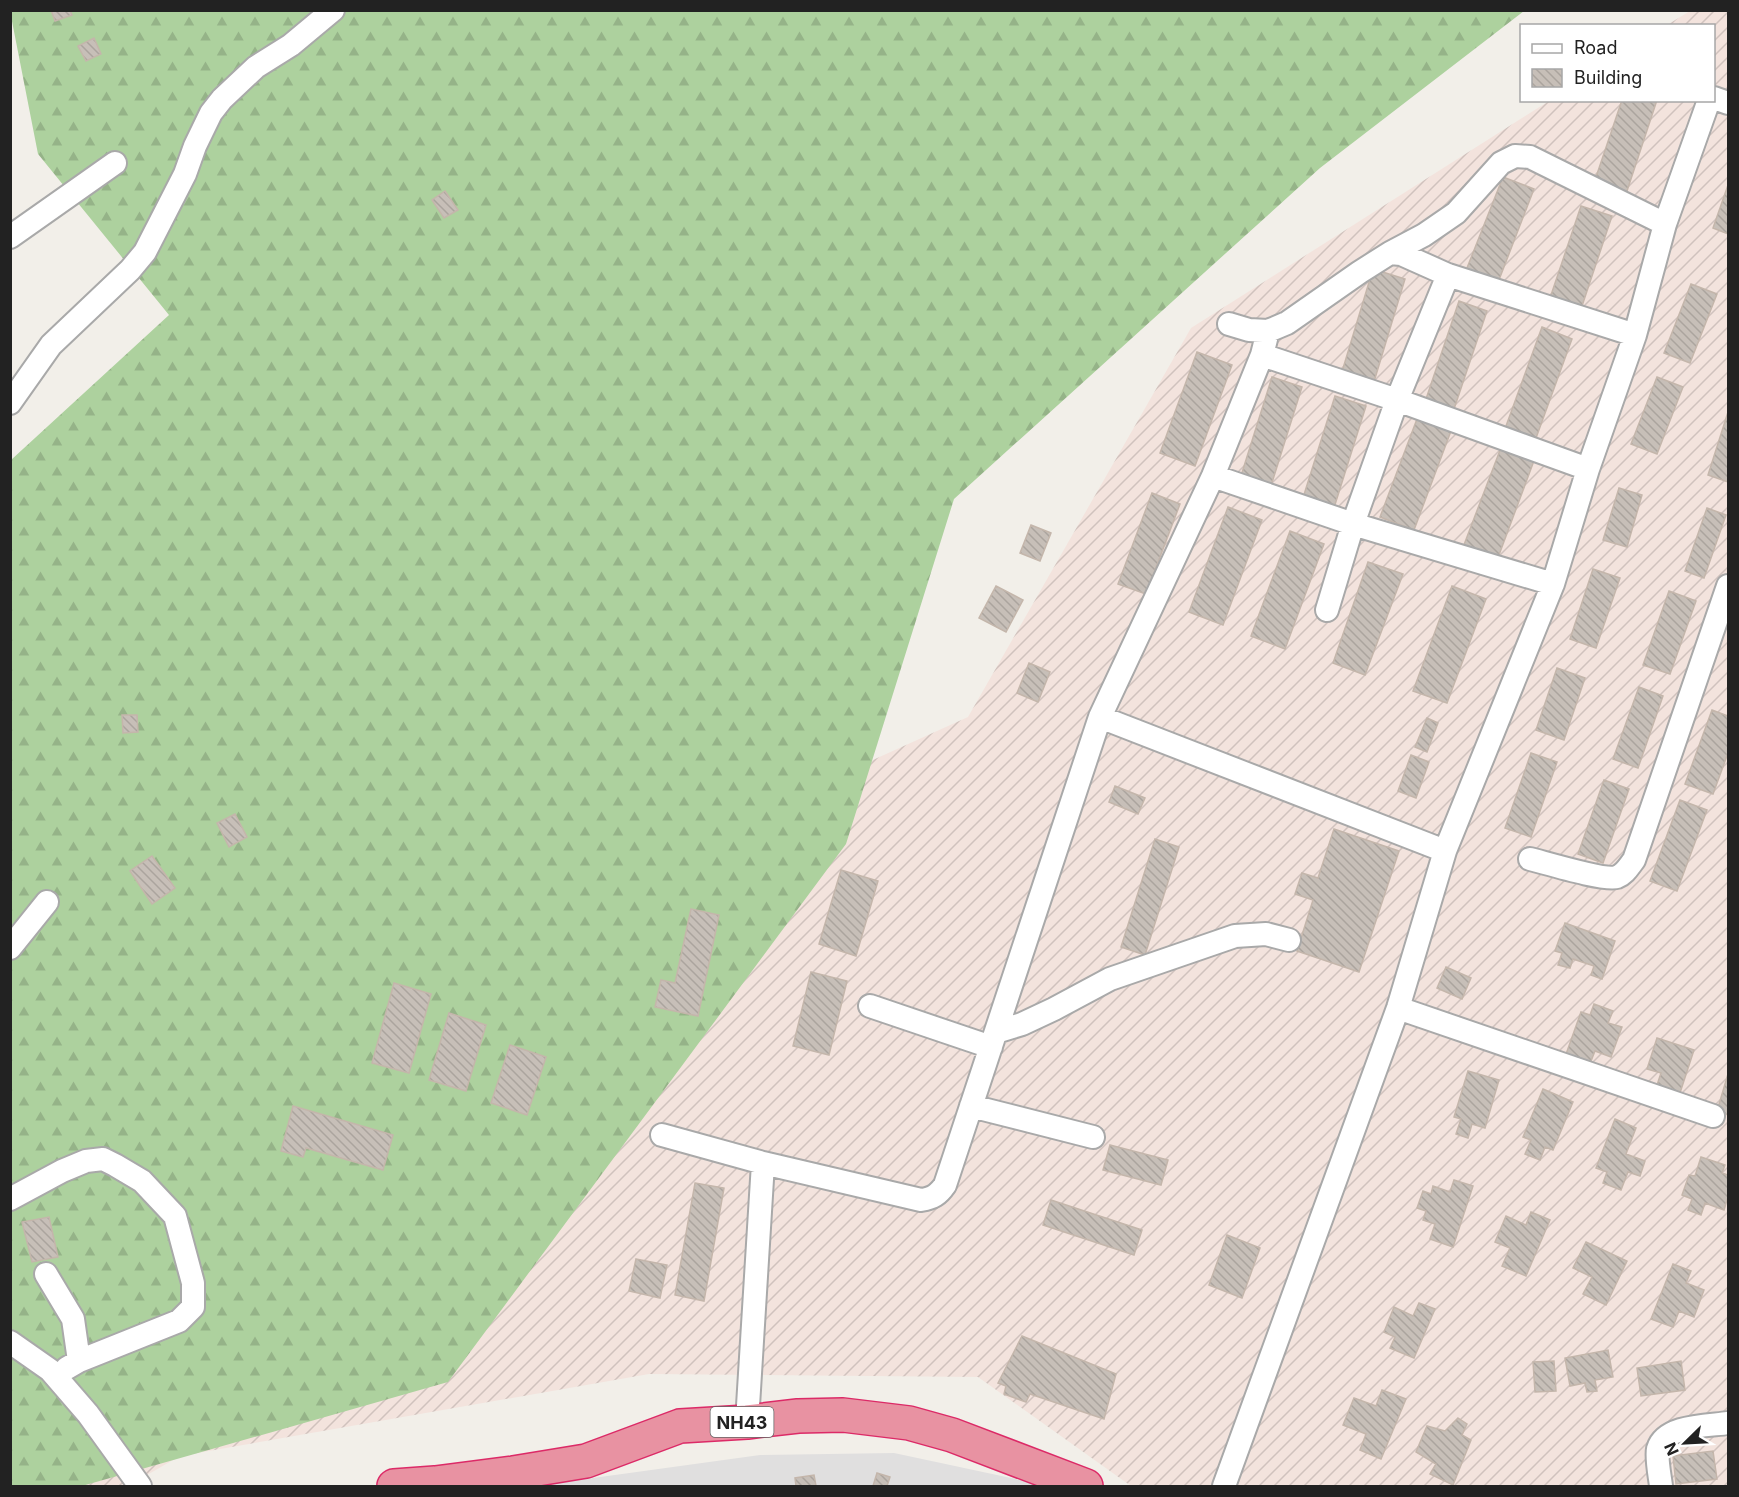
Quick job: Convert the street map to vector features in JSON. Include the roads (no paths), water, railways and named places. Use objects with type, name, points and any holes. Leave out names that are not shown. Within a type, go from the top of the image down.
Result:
[{"type":"highway","name":"NH43","points":[[394,1486],[515,1480],[586,1461],[680,1426],[798,1416],[843,1415],[909,1424],[952,1434],[1068,1483]]},
{"type":"street","points":[[10,403],[51,345],[123,277],[145,252],[185,174],[211,113],[222,99],[256,67],[291,45],[333,10]]},
{"type":"street","points":[[1224,1486],[1398,1008],[1445,851],[1553,584],[1588,469],[1635,335],[1665,224],[1708,102]]},
{"type":"street","points":[[1229,324],[1250,330],[1268,331],[1287,323],[1359,272],[1424,235],[1456,213],[1500,163],[1515,156],[1530,157],[1665,224]]},
{"type":"street","points":[[10,237],[115,163]]},
{"type":"street","points":[[1390,254],[1401,254],[1448,275],[1635,335]]},
{"type":"street","points":[[1327,610],[1353,524],[1397,400],[1448,275]]},
{"type":"street","points":[[662,1135],[763,1163],[921,1200],[932,1198],[945,1185],[1100,717],[1213,476],[1262,355],[1268,331]]},
{"type":"street","points":[[1262,355],[1397,400],[1588,469]]},
{"type":"street","points":[[1213,476],[1353,524],[1553,584]]},
{"type":"street","points":[[1530,859],[1616,878],[1626,871],[1634,860],[1728,586]]},
{"type":"street","points":[[1100,717],[1445,851]]},
{"type":"street","points":[[10,948],[47,902]]},
{"type":"street","points":[[870,1006],[994,1039],[1110,979],[1235,936],[1266,934],[1288,940]]},
{"type":"street","points":[[1398,1008],[1713,1116]]},
{"type":"street","points":[[971,1106],[1093,1137]]},
{"type":"street","points":[[10,1199],[62,1171],[86,1161],[103,1159],[142,1181],[175,1216],[193,1283],[193,1307],[179,1321],[79,1360],[56,1376]]},
{"type":"street","points":[[747,1422],[763,1163]]},
{"type":"street","points":[[46,1274],[73,1319],[79,1360]]},
{"type":"street","points":[[16,1351],[51,1370],[88,1414],[140,1486]]},
{"type":"street","points":[[1661,1486],[1658,1451],[1664,1438],[1676,1430],[1728,1423]]}]
